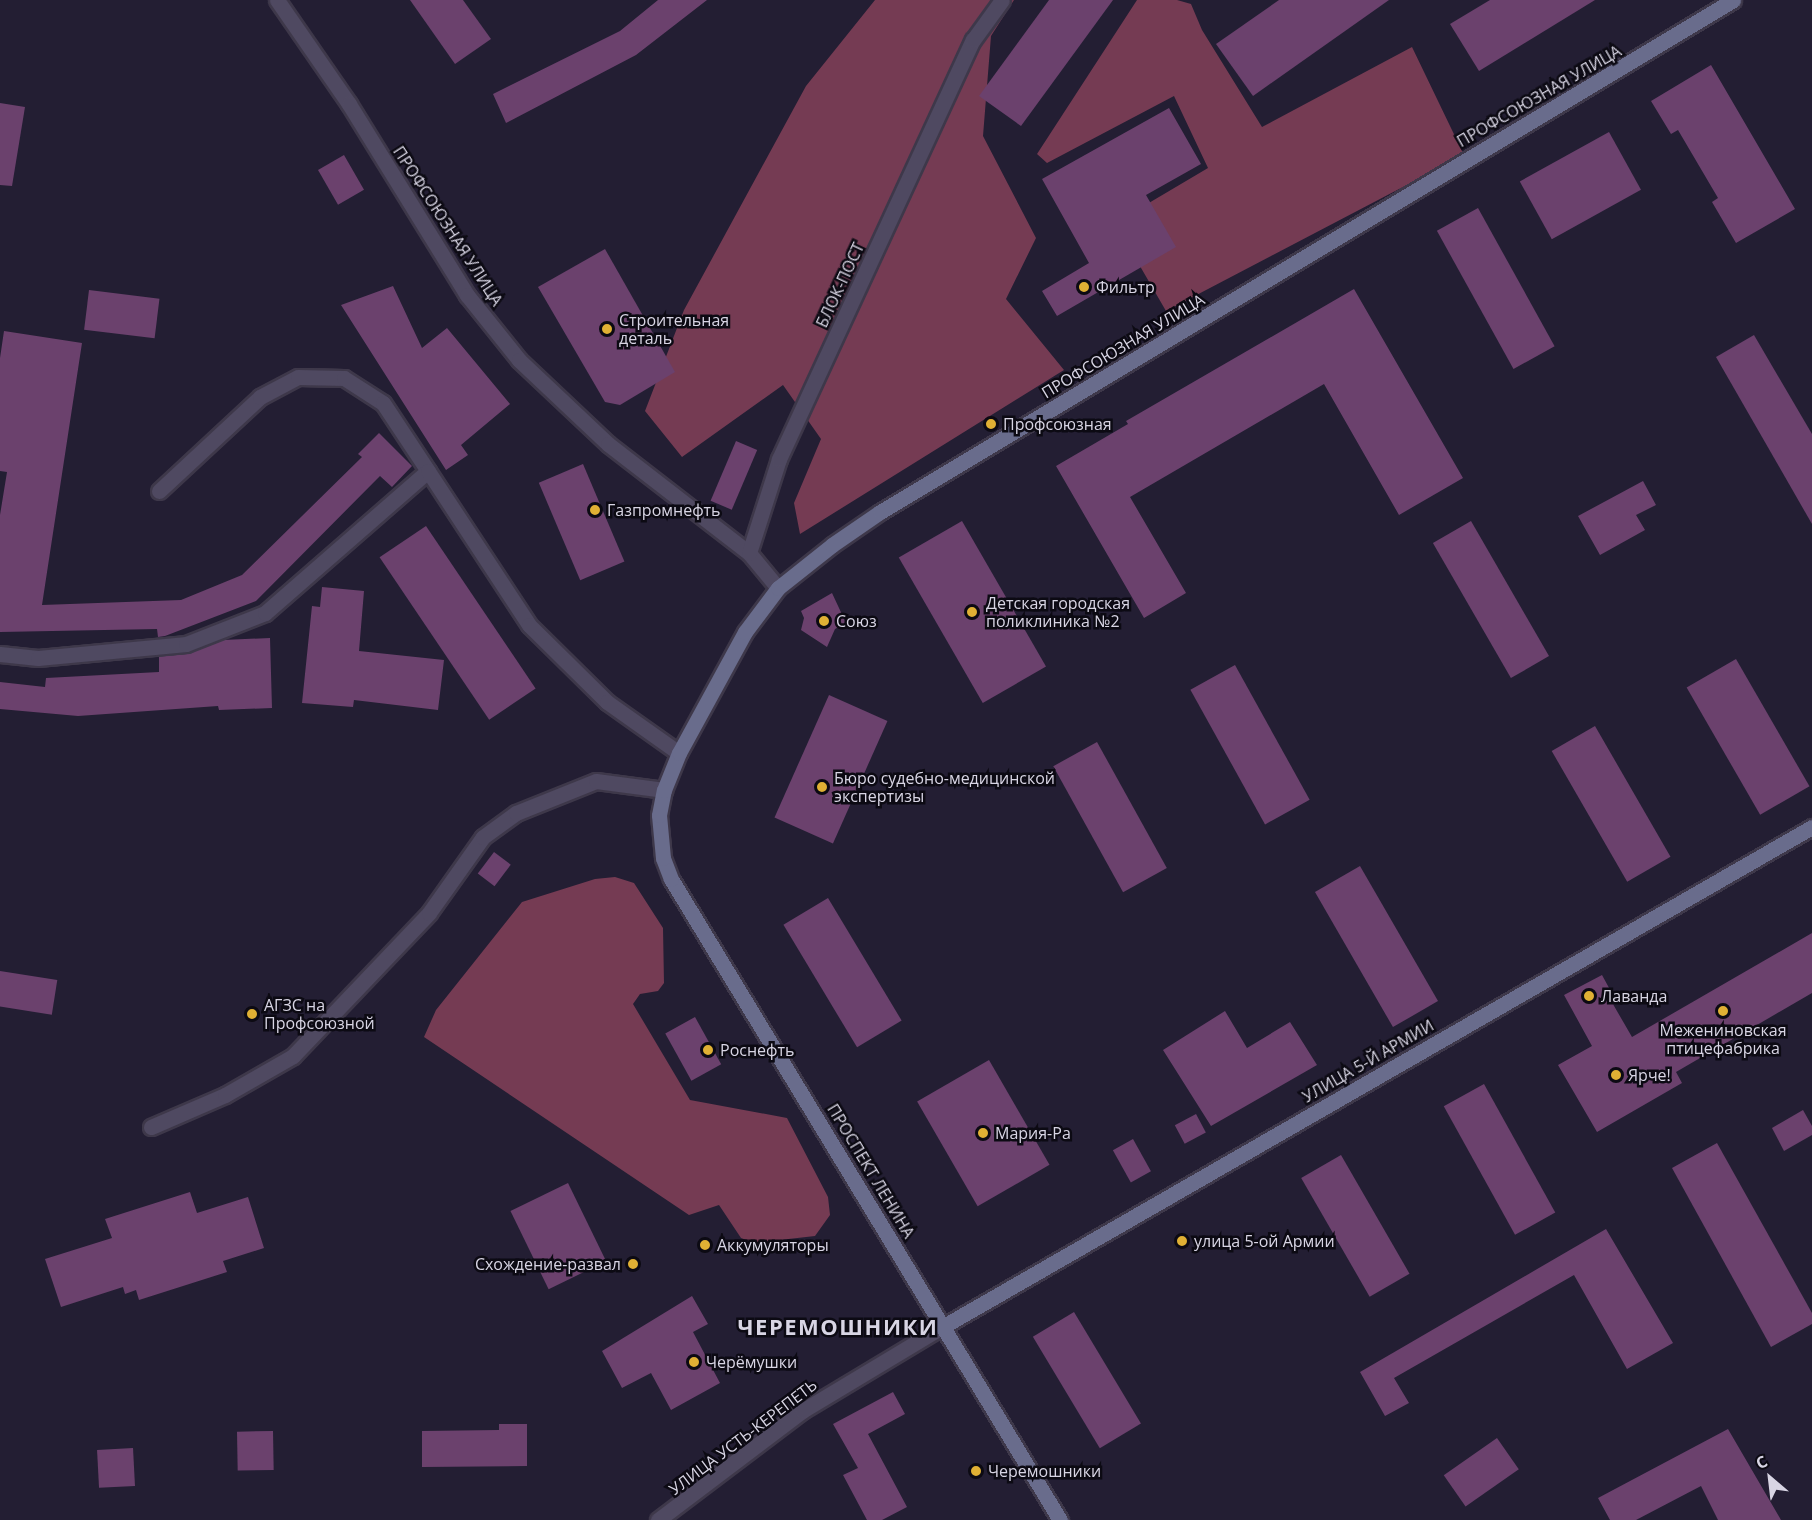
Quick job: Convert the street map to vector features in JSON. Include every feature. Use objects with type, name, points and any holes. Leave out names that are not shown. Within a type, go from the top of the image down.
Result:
[{"type":"main road","name":"ПРОФСОЮЗНАЯ УЛИЦА","points":[[659,837],[664,790],[679,753],[720,671],[778,588],[880,512],[1733,0]]},
{"type":"main road","name":"УЛИЦА 5-Й АРМИИ","points":[[942,1327],[1812,827]]},
{"type":"main road","name":"ПРОСПЕКТ ЛЕНИНА","points":[[659,837],[671,879],[804,1093],[942,1327],[1060,1520]]},
{"type":"street","name":"ПРОФСОЮЗНАЯ УЛИЦА","points":[[277,0],[349,104],[467,295],[519,360],[608,444],[749,553]]},
{"type":"street","name":"БЛОК-ПОСТ","points":[[749,553],[779,459],[973,40],[1002,0]]},
{"type":"street","points":[[159,491],[260,397],[298,377],[344,378],[383,403],[529,626],[606,702],[679,753]]},
{"type":"street","points":[[0,654],[38,658],[186,644],[265,613],[428,471]]},
{"type":"street","points":[[749,553],[778,588]]},
{"type":"street","points":[[151,1127],[225,1095],[293,1056],[429,914],[483,837],[516,813],[596,781],[664,790]]},
{"type":"street","name":"УЛИЦА УСТЬ-КЕРЕПЕТЬ","points":[[658,1520],[802,1411],[942,1327]]},
{"type":"shaded area","points":[[875,0],[1014,0],[991,36],[983,136],[1036,238],[1006,299],[1064,370],[800,534],[794,503],[821,439],[783,385],[682,457],[645,411],[684,310],[806,86]]},
{"type":"shaded area","points":[[1137,0],[1177,0],[1191,4],[1202,30],[1262,127],[1412,47],[1464,155],[1166,311],[1115,223],[1208,168],[1174,96],[1047,163],[1037,154]]},
{"type":"shaded area","points":[[615,877],[634,883],[663,928],[664,983],[658,991],[640,994],[633,1004],[690,1100],[787,1118],[828,1197],[830,1215],[815,1236],[754,1243],[741,1238],[719,1205],[689,1215],[424,1037],[436,1010],[522,902],[595,879]]},
{"type":"building","points":[[410,0],[463,0],[491,39],[455,64]]},
{"type":"building","points":[[658,0],[707,0],[636,55],[506,123],[493,94],[620,31]]},
{"type":"building","points":[[1049,0],[1113,0],[1021,126],[979,96]]},
{"type":"building","points":[[1279,0],[1389,0],[1253,96],[1216,44]]},
{"type":"building","points":[[1490,0],[1595,0],[1479,71],[1450,24]]},
{"type":"building","points":[[1711,65],[1795,209],[1736,243],[1712,202],[1718,198],[1678,130],[1671,134],[1651,101]]},
{"type":"building","points":[[0,103],[25,107],[12,186],[0,185]]},
{"type":"building","points":[[1169,108],[1201,164],[1146,195],[1176,247],[1057,316],[1042,291],[1089,263],[1042,179]]},
{"type":"building","points":[[1609,132],[1641,190],[1552,239],[1520,181]]},
{"type":"building","points":[[344,155],[364,190],[338,205],[318,170]]},
{"type":"building","points":[[1478,208],[1555,346],[1513,369],[1437,231]]},
{"type":"building","name":"Строительная деталь","points":[[605,249],[675,372],[620,405],[605,402],[538,287]]},
{"type":"building","points":[[393,286],[422,348],[447,328],[510,404],[461,445],[468,455],[446,470],[341,305]]},
{"type":"building","points":[[1354,289],[1463,478],[1399,515],[1324,384],[1130,497],[1186,593],[1144,618],[1056,466],[1128,424],[1126,421]]},
{"type":"building","points":[[89,290],[159,299],[155,338],[84,330]]},
{"type":"building","points":[[4,331],[82,343],[42,605],[181,600],[242,575],[362,457],[358,454],[379,433],[412,466],[392,487],[380,476],[256,601],[158,637],[157,629],[0,632],[0,515],[7,472],[0,471],[0,358]]},
{"type":"building","points":[[1754,335],[1812,434],[1812,524],[1716,357]]},
{"type":"building","points":[[736,441],[757,450],[732,510],[711,501]]},
{"type":"building","points":[[583,464],[624,562],[580,580],[539,483]]},
{"type":"building","points":[[1643,481],[1656,505],[1636,515],[1645,530],[1600,555],[1578,516]]},
{"type":"building","name":"Детская городская поликлиника №2","points":[[962,521],[1046,666],[983,703],[899,558]]},
{"type":"building","points":[[1471,521],[1549,656],[1511,678],[1433,543]]},
{"type":"building","points":[[426,526],[536,688],[489,720],[380,557]]},
{"type":"building","points":[[322,587],[364,591],[359,651],[444,660],[438,710],[354,700],[353,707],[302,703],[312,606],[320,607]]},
{"type":"building","name":"Союз","points":[[832,593],[846,623],[835,629],[827,647],[801,630],[804,618],[801,611]]},
{"type":"building","points":[[270,638],[272,708],[219,710],[218,706],[78,716],[0,709],[0,682],[45,687],[46,678],[159,672],[159,656],[189,653],[223,640]]},
{"type":"building","points":[[1736,659],[1810,786],[1760,815],[1687,688]]},
{"type":"building","points":[[1235,665],[1310,800],[1265,824],[1190,690]]},
{"type":"building","name":"Бюро судебно-медицинской экспертизы","points":[[829,695],[887,721],[833,843],[774,817]]},
{"type":"building","points":[[1595,726],[1670,857],[1627,882],[1552,751]]},
{"type":"building","points":[[1097,742],[1167,868],[1123,892],[1053,766]]},
{"type":"building","points":[[494,852],[511,865],[495,886],[478,874]]},
{"type":"building","points":[[1360,866],[1438,1001],[1393,1027],[1315,892]]},
{"type":"building","points":[[828,898],[902,1021],[857,1047],[783,925]]},
{"type":"building","points":[[1812,933],[1812,993],[1676,1072],[1682,1083],[1597,1132],[1558,1065],[1592,1046],[1564,995],[1602,975],[1614,997],[1610,999],[1632,1037]]},
{"type":"building","points":[[0,971],[57,980],[52,1015],[0,1006]]},
{"type":"building","points":[[1225,1011],[1247,1048],[1290,1022],[1317,1065],[1211,1126],[1163,1050]]},
{"type":"building","points":[[695,1017],[721,1064],[691,1081],[665,1033]]},
{"type":"building","name":"Мария-Ра","points":[[989,1060],[1050,1165],[978,1206],[917,1102]]},
{"type":"building","points":[[1484,1084],[1555,1213],[1515,1235],[1444,1106]]},
{"type":"building","points":[[1803,1110],[1812,1126],[1812,1135],[1784,1151],[1772,1128]]},
{"type":"building","points":[[1196,1114],[1206,1133],[1185,1144],[1175,1125]]},
{"type":"building","points":[[1133,1139],[1151,1171],[1131,1183],[1113,1150]]},
{"type":"building","points":[[1717,1143],[1812,1313],[1812,1324],[1771,1347],[1672,1168]]},
{"type":"building","points":[[1341,1155],[1410,1274],[1370,1297],[1301,1178]]},
{"type":"building","points":[[568,1183],[606,1261],[549,1289],[510,1211]]},
{"type":"building","points":[[190,1192],[197,1213],[248,1197],[264,1248],[223,1261],[227,1272],[139,1300],[136,1290],[125,1294],[123,1287],[61,1307],[45,1259],[112,1238],[105,1219]]},
{"type":"building","points":[[1606,1229],[1673,1343],[1627,1369],[1574,1275],[1394,1378],[1409,1403],[1385,1416],[1360,1372]]},
{"type":"building","points":[[692,1296],[708,1324],[693,1332],[720,1383],[671,1410],[651,1373],[622,1388],[602,1351]]},
{"type":"building","points":[[1074,1312],[1141,1423],[1100,1448],[1033,1337]]},
{"type":"building","points":[[893,1392],[905,1414],[868,1434],[907,1507],[882,1520],[867,1520],[843,1475],[858,1468],[833,1424]]},
{"type":"building","points":[[499,1424],[527,1424],[527,1466],[422,1467],[422,1431],[499,1430]]},
{"type":"building","points":[[1728,1429],[1781,1520],[1718,1520],[1701,1486],[1636,1520],[1610,1520],[1598,1498]]},
{"type":"building","points":[[273,1431],[274,1470],[238,1471],[237,1432]]},
{"type":"building","points":[[1497,1438],[1519,1469],[1466,1506],[1444,1475]]},
{"type":"building","points":[[133,1448],[135,1486],[99,1488],[97,1450]]},
{"type":"place","name":"Фильтр","points":[[1084,287]]},
{"type":"place","name":"Строительная деталь","points":[[607,329]]},
{"type":"place","name":"Профсоюзная","points":[[991,424]]},
{"type":"place","name":"Газпромнефть","points":[[595,510]]},
{"type":"place","name":"Детская городская поликлиника №2","points":[[972,612]]},
{"type":"place","name":"Союз","points":[[824,621]]},
{"type":"place","name":"Бюро судебно-медицинской экспертизы","points":[[822,787]]},
{"type":"place","name":"Лаванда","points":[[1589,996]]},
{"type":"place","name":"Межениновская птицефабрика","points":[[1723,1011]]},
{"type":"place","name":"АГЗС на Профсоюзной","points":[[252,1014]]},
{"type":"place","name":"Роснефть","points":[[708,1050]]},
{"type":"place","name":"Ярче!","points":[[1616,1075]]},
{"type":"place","name":"Мария-Ра","points":[[983,1133]]},
{"type":"place","name":"улица 5-ой Армии","points":[[1182,1241]]},
{"type":"place","name":"Аккумуляторы","points":[[705,1245]]},
{"type":"place","name":"Схождение-развал","points":[[633,1264]]},
{"type":"place","name":"Черёмушки","points":[[694,1362]]},
{"type":"place","name":"Черемошники","points":[[976,1471]]},
{"type":"district","name":"ЧЕРЕМОШНИКИ","points":[[838,1327]]}]
